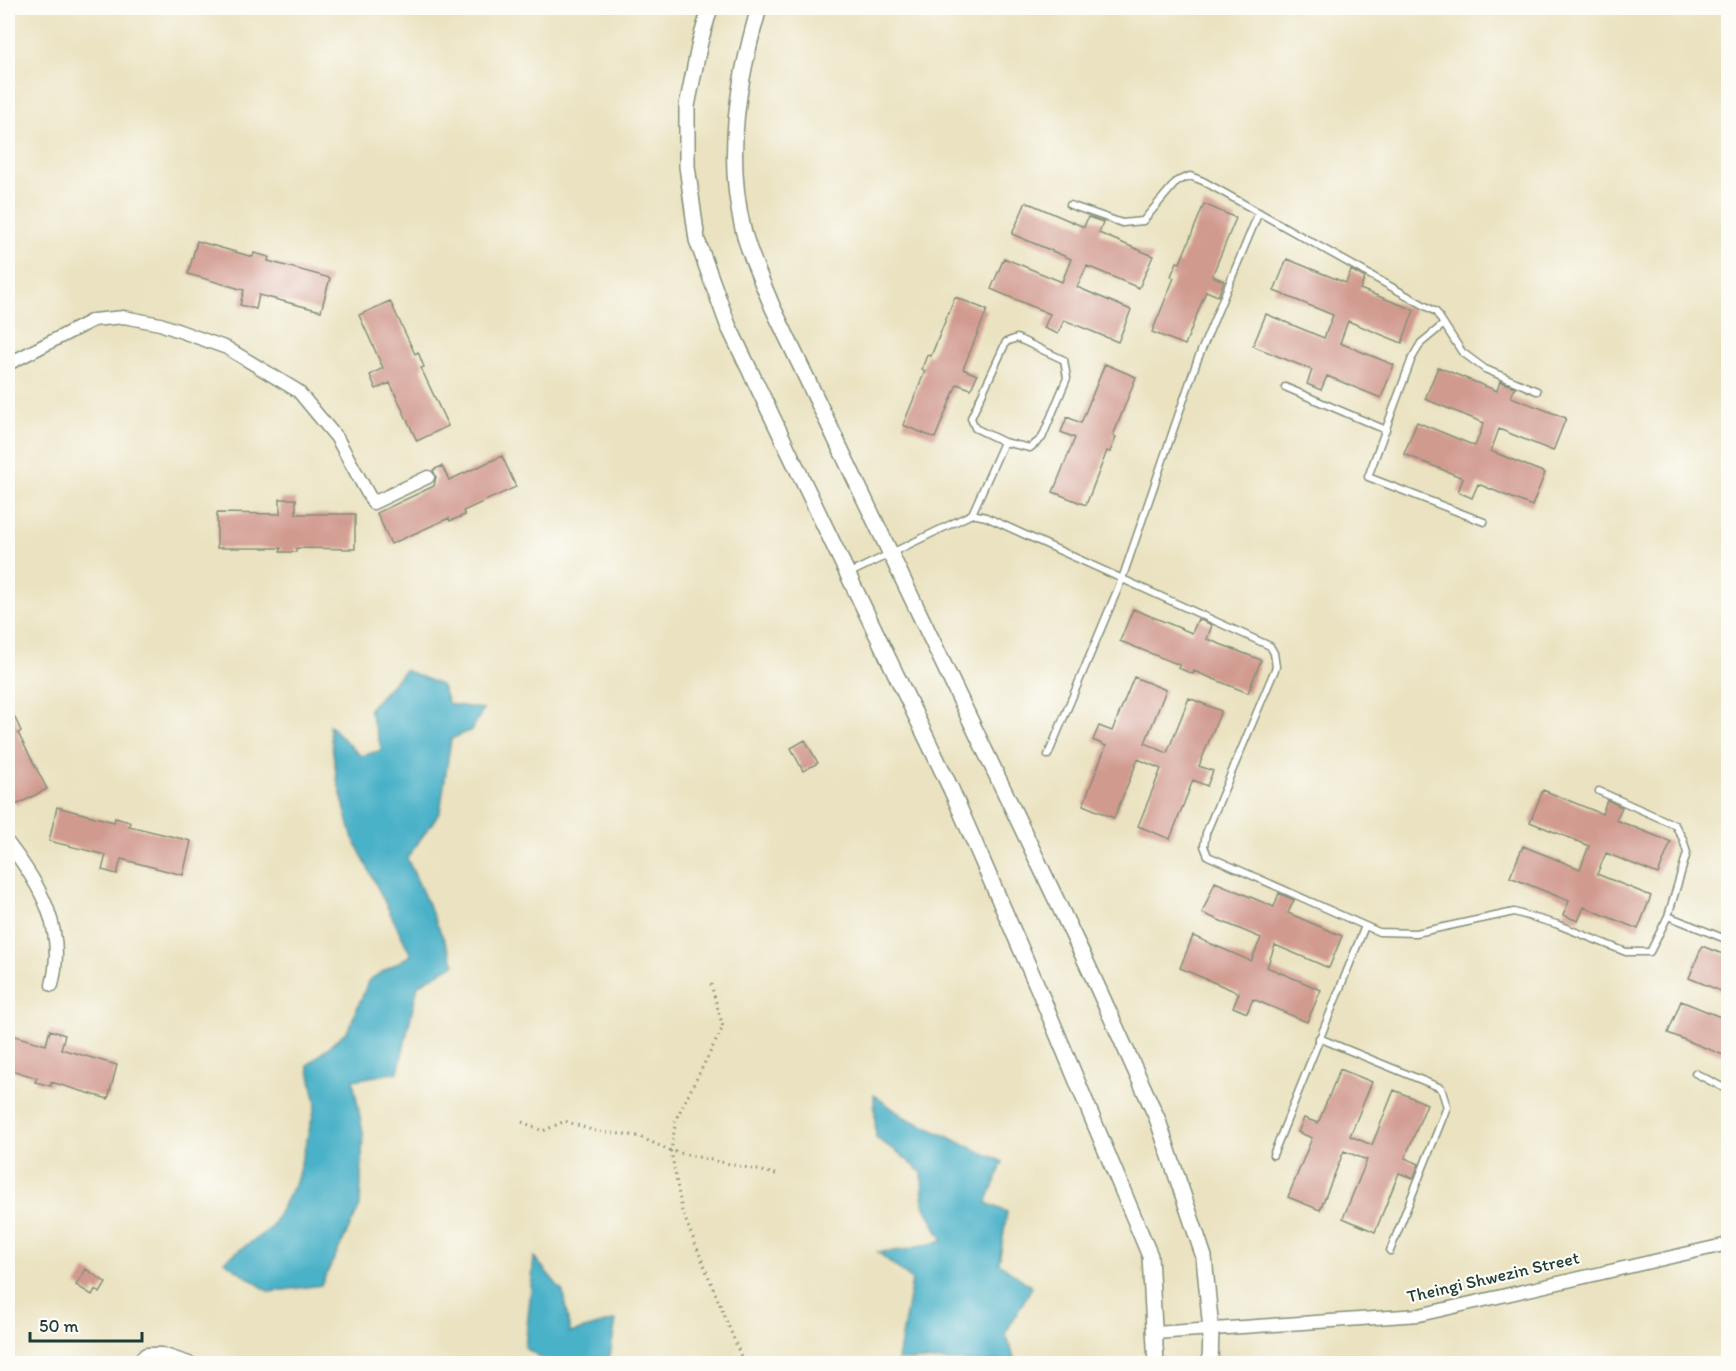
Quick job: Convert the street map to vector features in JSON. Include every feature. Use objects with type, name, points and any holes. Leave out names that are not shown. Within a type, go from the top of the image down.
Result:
[{"type":"street","points":[[710,8],[700,42],[687,106],[687,166],[697,240],[728,325],[951,789],[1038,988],[1150,1256],[1156,1364]]},
{"type":"street","points":[[759,8],[746,53],[735,111],[735,163],[743,229],[772,306],[1087,964],[1157,1118],[1204,1257],[1211,1330],[1210,1364]]},
{"type":"street","points":[[8,364],[93,320],[124,317],[160,324],[227,348],[298,391],[337,438],[373,502],[428,477]]},
{"type":"street","points":[[8,843],[26,866],[49,906],[57,935],[56,971],[52,985]]},
{"type":"street","name":"Theingi Shwezin Street","points":[[1155,1333],[1419,1315],[1728,1244]]},
{"type":"street","points":[[135,1364],[146,1354],[162,1354],[192,1364]]},
{"type":"lane","points":[[1071,205],[1122,223],[1143,221],[1177,181],[1190,176],[1203,181],[1436,312],[1462,352],[1485,369],[1537,391]]},
{"type":"lane","points":[[1048,755],[1122,579],[1197,361],[1259,212]]},
{"type":"lane","points":[[1444,324],[1422,343],[1412,358],[1368,477],[1484,522]]},
{"type":"lane","points":[[1017,339],[1064,360],[1067,378],[1042,438],[1030,448],[1004,442],[975,428],[971,418],[1006,342],[1017,339]]},
{"type":"lane","points":[[1286,387],[1386,430]]},
{"type":"lane","points":[[972,514],[1004,442]]},
{"type":"lane","points":[[848,574],[972,514],[986,517],[1270,646],[1274,653],[1276,667],[1206,833],[1204,846],[1208,856],[1379,932],[1416,933],[1514,912],[1556,924],[1626,952],[1650,952],[1668,916],[1687,853],[1675,825],[1599,791]]},
{"type":"lane","points":[[1668,916],[1728,940]]},
{"type":"lane","points":[[1273,1155],[1365,926]]},
{"type":"lane","points":[[1319,1038],[1441,1088],[1447,1100],[1447,1107],[1390,1251]]},
{"type":"lane","points":[[1695,1073],[1728,1090]]},
{"type":"path","points":[[711,984],[723,1028],[676,1119],[671,1151],[682,1211],[744,1364]]},
{"type":"path","points":[[522,1122],[543,1131],[565,1121],[595,1131],[638,1136],[671,1151],[780,1175]]},
{"type":"water","points":[[405,670],[441,685],[449,704],[483,709],[472,730],[451,739],[440,812],[407,858],[455,964],[418,985],[398,1072],[353,1080],[363,1133],[360,1206],[321,1285],[269,1292],[224,1261],[271,1228],[297,1179],[316,1103],[308,1065],[348,1030],[369,980],[411,955],[352,836],[337,779],[329,725],[361,756],[382,750],[369,709]]},
{"type":"water","points":[[874,1095],[904,1117],[1003,1162],[986,1203],[1007,1212],[999,1263],[1032,1287],[1005,1334],[1016,1362],[898,1360],[912,1280],[878,1252],[904,1250],[943,1241],[923,1203],[922,1173],[899,1153],[876,1138]]},
{"type":"water","points":[[534,1257],[563,1292],[570,1333],[616,1320],[609,1362],[612,1363],[550,1363],[525,1348]]},
{"type":"building","points":[[1026,202],[1084,227],[1088,217],[1103,222],[1099,233],[1153,256],[1139,288],[1087,266],[1077,287],[1131,310],[1118,342],[1064,320],[1058,334],[1044,328],[1050,314],[991,289],[1004,258],[1062,282],[1071,259],[1012,234]]},
{"type":"building","points":[[1204,204],[1236,218],[1212,276],[1224,281],[1218,296],[1206,291],[1185,345],[1152,332],[1174,278],[1171,276],[1177,262],[1180,263]]},
{"type":"building","points":[[197,241],[253,257],[254,253],[269,257],[268,261],[330,278],[321,311],[259,295],[256,309],[240,305],[244,290],[188,274]]},
{"type":"building","points":[[1287,259],[1346,283],[1351,270],[1365,278],[1360,289],[1414,310],[1402,343],[1348,321],[1340,343],[1394,365],[1381,398],[1327,376],[1321,390],[1307,384],[1312,370],[1253,346],[1266,314],[1324,338],[1333,315],[1274,291]]},
{"type":"building","points":[[955,297],[987,310],[963,369],[977,375],[971,389],[957,384],[935,438],[903,425],[925,371],[922,369],[927,355],[931,356]]},
{"type":"building","points":[[390,301],[415,354],[418,352],[424,367],[421,368],[448,426],[417,441],[390,383],[376,389],[370,375],[383,368],[359,315]]},
{"type":"building","points":[[1105,364],[1136,377],[1113,436],[1116,437],[1110,452],[1107,451],[1086,505],[1053,492],[1075,438],[1061,432],[1067,417],[1081,423]]},
{"type":"building","points":[[1438,367],[1497,391],[1500,381],[1515,387],[1511,397],[1566,418],[1553,451],[1499,429],[1491,451],[1545,473],[1532,506],[1478,484],[1472,498],[1458,492],[1463,478],[1404,454],[1417,422],[1475,446],[1484,423],[1425,399]]},
{"type":"building","points":[[502,456],[516,487],[463,511],[465,515],[450,521],[449,518],[391,544],[377,513],[434,486],[436,477],[433,470],[442,466],[449,480]]},
{"type":"building","points":[[280,499],[296,499],[296,514],[355,514],[355,549],[296,548],[296,552],[280,552],[281,548],[217,548],[217,513],[280,514]]},
{"type":"building","points":[[1133,609],[1192,633],[1198,619],[1212,625],[1207,639],[1261,660],[1248,693],[1194,671],[1193,674],[1178,668],[1180,665],[1120,641]]},
{"type":"building","points":[[1134,677],[1166,690],[1145,743],[1167,753],[1189,698],[1221,711],[1199,766],[1213,771],[1207,786],[1193,780],[1170,839],[1138,826],[1161,769],[1138,759],[1114,818],[1083,805],[1106,746],[1093,740],[1099,726],[1112,731]]},
{"type":"building","points":[[8,703],[21,731],[18,733],[47,789],[16,805],[8,788]]},
{"type":"building","points":[[805,740],[818,763],[803,771],[791,748]]},
{"type":"building","points":[[1543,790],[1602,814],[1607,800],[1622,807],[1616,820],[1671,842],[1658,874],[1606,853],[1597,874],[1651,896],[1638,929],[1584,907],[1578,921],[1563,915],[1569,901],[1510,877],[1523,846],[1580,869],[1589,846],[1530,822]]},
{"type":"building","points":[[57,807],[114,822],[115,818],[130,822],[129,826],[191,841],[183,875],[121,859],[117,874],[102,870],[106,855],[49,841]]},
{"type":"building","points":[[1215,882],[1274,907],[1279,893],[1294,900],[1288,913],[1342,936],[1329,968],[1275,945],[1267,967],[1321,990],[1307,1022],[1253,999],[1247,1013],[1233,1007],[1239,993],[1180,968],[1193,936],[1251,961],[1261,938],[1202,913]]},
{"type":"building","points":[[1702,946],[1728,956],[1728,994],[1689,978]]},
{"type":"building","points":[[1681,1001],[1728,1020],[1728,1057],[1668,1033]]},
{"type":"building","points":[[50,1030],[65,1035],[61,1049],[117,1065],[108,1099],[51,1082],[51,1086],[35,1082],[37,1078],[8,1069],[8,1034],[46,1045]]},
{"type":"building","points":[[1340,1069],[1372,1082],[1350,1136],[1372,1145],[1394,1090],[1427,1104],[1405,1158],[1419,1164],[1413,1178],[1399,1173],[1375,1232],[1343,1218],[1367,1160],[1344,1151],[1320,1210],[1288,1197],[1312,1138],[1298,1132],[1304,1118],[1318,1123]]},
{"type":"building","points":[[86,1269],[106,1283],[100,1293],[95,1290],[92,1295],[76,1285]]}]
